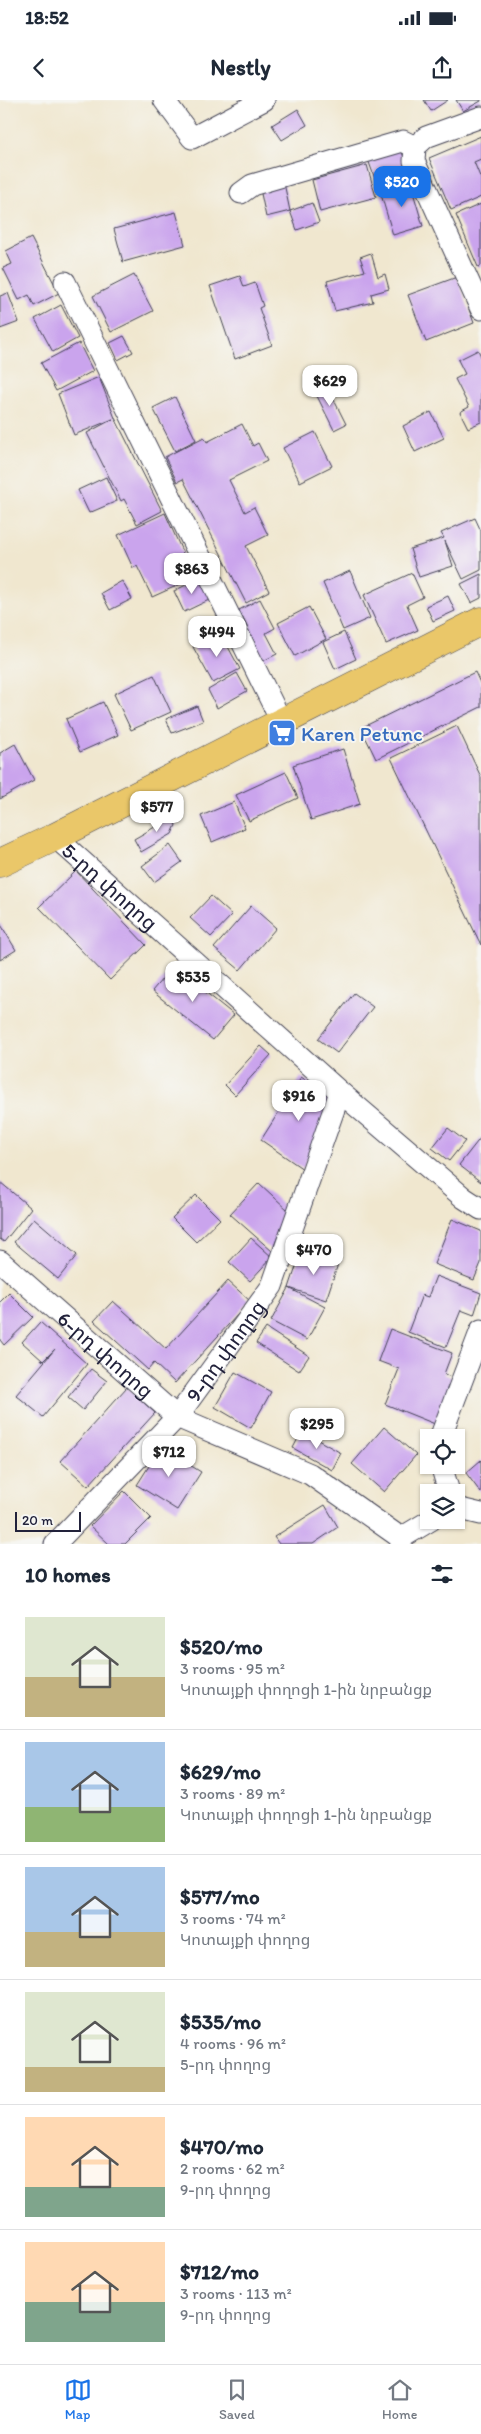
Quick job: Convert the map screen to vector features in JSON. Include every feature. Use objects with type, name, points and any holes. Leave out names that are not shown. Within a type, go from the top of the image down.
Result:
[{"type":"main road","points":[[0,863],[55,838],[281,721],[481,621]]},
{"type":"street","points":[[164,100],[192,138],[264,100]]},
{"type":"street","points":[[481,117],[426,137],[415,147],[414,161],[481,309]]},
{"type":"street","points":[[241,193],[252,185],[403,141],[415,147]]},
{"type":"street","points":[[64,282],[281,721]]},
{"type":"street","name":"5-րդ փողոց","points":[[55,838],[340,1092],[464,1198],[481,1210]]},
{"type":"street","name":"9-րդ փողոց","points":[[55,1544],[177,1417],[272,1286],[340,1092]]},
{"type":"street","name":"6-րդ փողոց","points":[[0,1261],[177,1417],[310,1474],[401,1541]]},
{"type":"street","points":[[443,1429],[481,1330]]},
{"type":"street","points":[[465,1510],[481,1514]]},
{"type":"street","points":[[401,1541],[420,1528]]},
{"type":"building","points":[[424,100],[448,100],[431,111]]},
{"type":"building","points":[[456,100],[481,100],[481,101],[463,111]]},
{"type":"building","points":[[298,109],[307,125],[282,140],[272,125]]},
{"type":"building","points":[[481,136],[481,159],[474,162],[481,179],[481,197],[451,210],[429,158]]},
{"type":"building","points":[[400,146],[410,175],[378,187],[367,157]]},
{"type":"building","points":[[367,165],[376,197],[320,212],[312,180]]},
{"type":"building","points":[[410,182],[423,226],[393,235],[380,191]]},
{"type":"building","points":[[284,183],[290,211],[266,217],[260,189]]},
{"type":"building","points":[[312,203],[319,222],[297,230],[290,211]]},
{"type":"building","points":[[481,204],[481,266],[478,267],[456,215]]},
{"type":"building","points":[[176,212],[185,245],[123,262],[114,229]]},
{"type":"building","points":[[31,238],[59,293],[34,306],[29,295],[19,300],[3,268],[12,264],[6,251]]},
{"type":"building","points":[[371,253],[378,277],[385,274],[389,289],[371,294],[373,302],[335,311],[327,281],[365,271],[360,257]]},
{"type":"building","points":[[134,275],[153,311],[111,332],[93,296]]},
{"type":"building","points":[[240,276],[244,287],[255,283],[263,306],[259,308],[272,345],[235,359],[210,286]]},
{"type":"building","points":[[457,277],[474,323],[426,342],[408,295]]},
{"type":"building","points":[[8,293],[19,322],[0,329],[0,296]]},
{"type":"building","points":[[61,305],[78,338],[53,352],[35,319]]},
{"type":"building","points":[[124,336],[133,352],[118,360],[110,343]]},
{"type":"building","points":[[79,343],[93,371],[56,391],[41,363]]},
{"type":"building","points":[[478,350],[481,356],[481,422],[468,428],[460,412],[469,407],[455,379],[465,374],[458,360]]},
{"type":"building","points":[[99,377],[115,418],[162,511],[137,524],[124,499],[121,501],[87,433],[113,419],[74,435],[58,394]]},
{"type":"building","points":[[326,384],[346,424],[334,430],[314,390]]},
{"type":"building","points":[[175,397],[196,440],[175,451],[153,408]]},
{"type":"building","points":[[431,412],[444,438],[415,452],[403,426]]},
{"type":"building","points":[[242,424],[253,446],[258,443],[267,461],[229,480],[245,512],[254,507],[268,535],[246,546],[269,591],[246,603],[183,479],[177,482],[165,457],[204,437],[207,442]]},
{"type":"building","points":[[315,432],[332,466],[300,482],[283,448]]},
{"type":"building","points":[[106,477],[117,501],[89,513],[78,490]]},
{"type":"building","points":[[165,513],[194,578],[152,597],[137,566],[133,568],[118,535]]},
{"type":"building","points":[[475,518],[481,531],[481,570],[463,579],[445,541],[453,566],[419,577],[410,549],[444,538],[441,533]]},
{"type":"building","points":[[350,571],[370,618],[343,630],[323,583]]},
{"type":"building","points":[[412,573],[423,597],[407,605],[418,630],[386,644],[364,595]]},
{"type":"building","points":[[481,574],[481,598],[471,603],[461,584]]},
{"type":"building","points":[[200,578],[211,599],[184,612],[174,591]]},
{"type":"building","points":[[122,581],[132,599],[110,610],[101,593]]},
{"type":"building","points":[[448,596],[455,611],[433,621],[426,606]]},
{"type":"building","points":[[260,599],[275,628],[266,633],[277,654],[263,661],[239,610]]},
{"type":"building","points":[[309,607],[326,639],[295,656],[278,623]]},
{"type":"building","points":[[220,632],[240,669],[213,683],[193,647]]},
{"type":"building","points":[[344,632],[356,659],[335,669],[323,642]]},
{"type":"building","points":[[475,672],[481,685],[481,707],[376,759],[361,728]]},
{"type":"building","points":[[237,673],[247,691],[217,708],[208,690]]},
{"type":"building","points":[[154,675],[171,712],[131,730],[114,694]]},
{"type":"building","points":[[103,702],[118,735],[80,752],[66,719]]},
{"type":"building","points":[[197,706],[203,721],[172,733],[166,719]]},
{"type":"building","points":[[457,726],[481,777],[481,945],[391,758]]},
{"type":"building","points":[[15,744],[34,780],[0,799],[0,753]]},
{"type":"building","points":[[343,749],[360,804],[311,820],[293,765]]},
{"type":"building","points":[[286,772],[298,798],[249,821],[236,795]]},
{"type":"building","points":[[234,802],[245,828],[212,842],[201,816]]},
{"type":"building","points":[[169,812],[176,825],[172,834],[141,852],[134,839],[160,824],[157,819]]},
{"type":"building","points":[[170,845],[182,862],[154,882],[142,866]]},
{"type":"building","points":[[76,871],[146,945],[110,980],[39,907]]},
{"type":"building","points":[[211,896],[232,915],[211,937],[190,918]]},
{"type":"building","points":[[251,906],[276,928],[240,970],[214,948]]},
{"type":"building","points":[[0,923],[16,950],[0,960]]},
{"type":"building","points":[[173,966],[234,1015],[213,1040],[152,991]]},
{"type":"building","points":[[354,993],[373,1007],[337,1053],[318,1039]]},
{"type":"building","points":[[261,1046],[271,1055],[235,1095],[225,1085]]},
{"type":"building","points":[[301,1077],[333,1097],[303,1169],[261,1140]]},
{"type":"building","points":[[448,1128],[465,1141],[449,1161],[432,1148]]},
{"type":"building","points":[[481,1137],[481,1182],[459,1165]]},
{"type":"building","points":[[0,1182],[31,1208],[4,1242],[0,1239]]},
{"type":"building","points":[[259,1183],[288,1210],[272,1251],[230,1214]]},
{"type":"building","points":[[196,1195],[220,1219],[196,1242],[172,1218]]},
{"type":"building","points":[[34,1218],[77,1255],[58,1279],[14,1242]]},
{"type":"building","points":[[452,1219],[481,1231],[481,1263],[474,1280],[434,1264]]},
{"type":"building","points":[[251,1238],[272,1257],[250,1281],[229,1262]]},
{"type":"building","points":[[301,1252],[338,1264],[326,1300],[289,1288]]},
{"type":"building","points":[[436,1276],[481,1293],[474,1315],[461,1310],[446,1347],[408,1332],[422,1295],[428,1297]]},
{"type":"building","points":[[228,1281],[250,1301],[175,1383],[154,1363],[148,1370],[94,1321],[113,1301],[166,1349]]},
{"type":"building","points":[[289,1288],[325,1307],[307,1340],[271,1321]]},
{"type":"building","points":[[9,1293],[33,1317],[4,1345],[0,1340],[0,1302]]},
{"type":"building","points":[[40,1322],[87,1364],[43,1417],[16,1395],[55,1349],[43,1361],[22,1342]]},
{"type":"building","points":[[266,1328],[309,1356],[299,1371],[256,1343]]},
{"type":"building","points":[[390,1329],[452,1353],[444,1374],[453,1378],[435,1424],[385,1404],[399,1369],[378,1361]]},
{"type":"building","points":[[91,1369],[107,1381],[83,1410],[68,1397]]},
{"type":"building","points":[[235,1372],[271,1392],[251,1428],[215,1407]]},
{"type":"building","points":[[127,1387],[155,1413],[88,1486],[60,1461]]},
{"type":"building","points":[[384,1427],[416,1455],[384,1492],[352,1464]]},
{"type":"building","points":[[302,1431],[341,1453],[332,1470],[293,1448]]},
{"type":"building","points":[[161,1447],[201,1472],[177,1510],[137,1485]]},
{"type":"building","points":[[481,1460],[481,1493],[466,1473]]},
{"type":"building","points":[[124,1491],[151,1518],[125,1544],[109,1544],[90,1526]]},
{"type":"building","points":[[325,1505],[338,1527],[313,1544],[279,1544],[274,1537]]},
{"type":"place","name":"Karen Petunc","points":[[282,733]]}]
